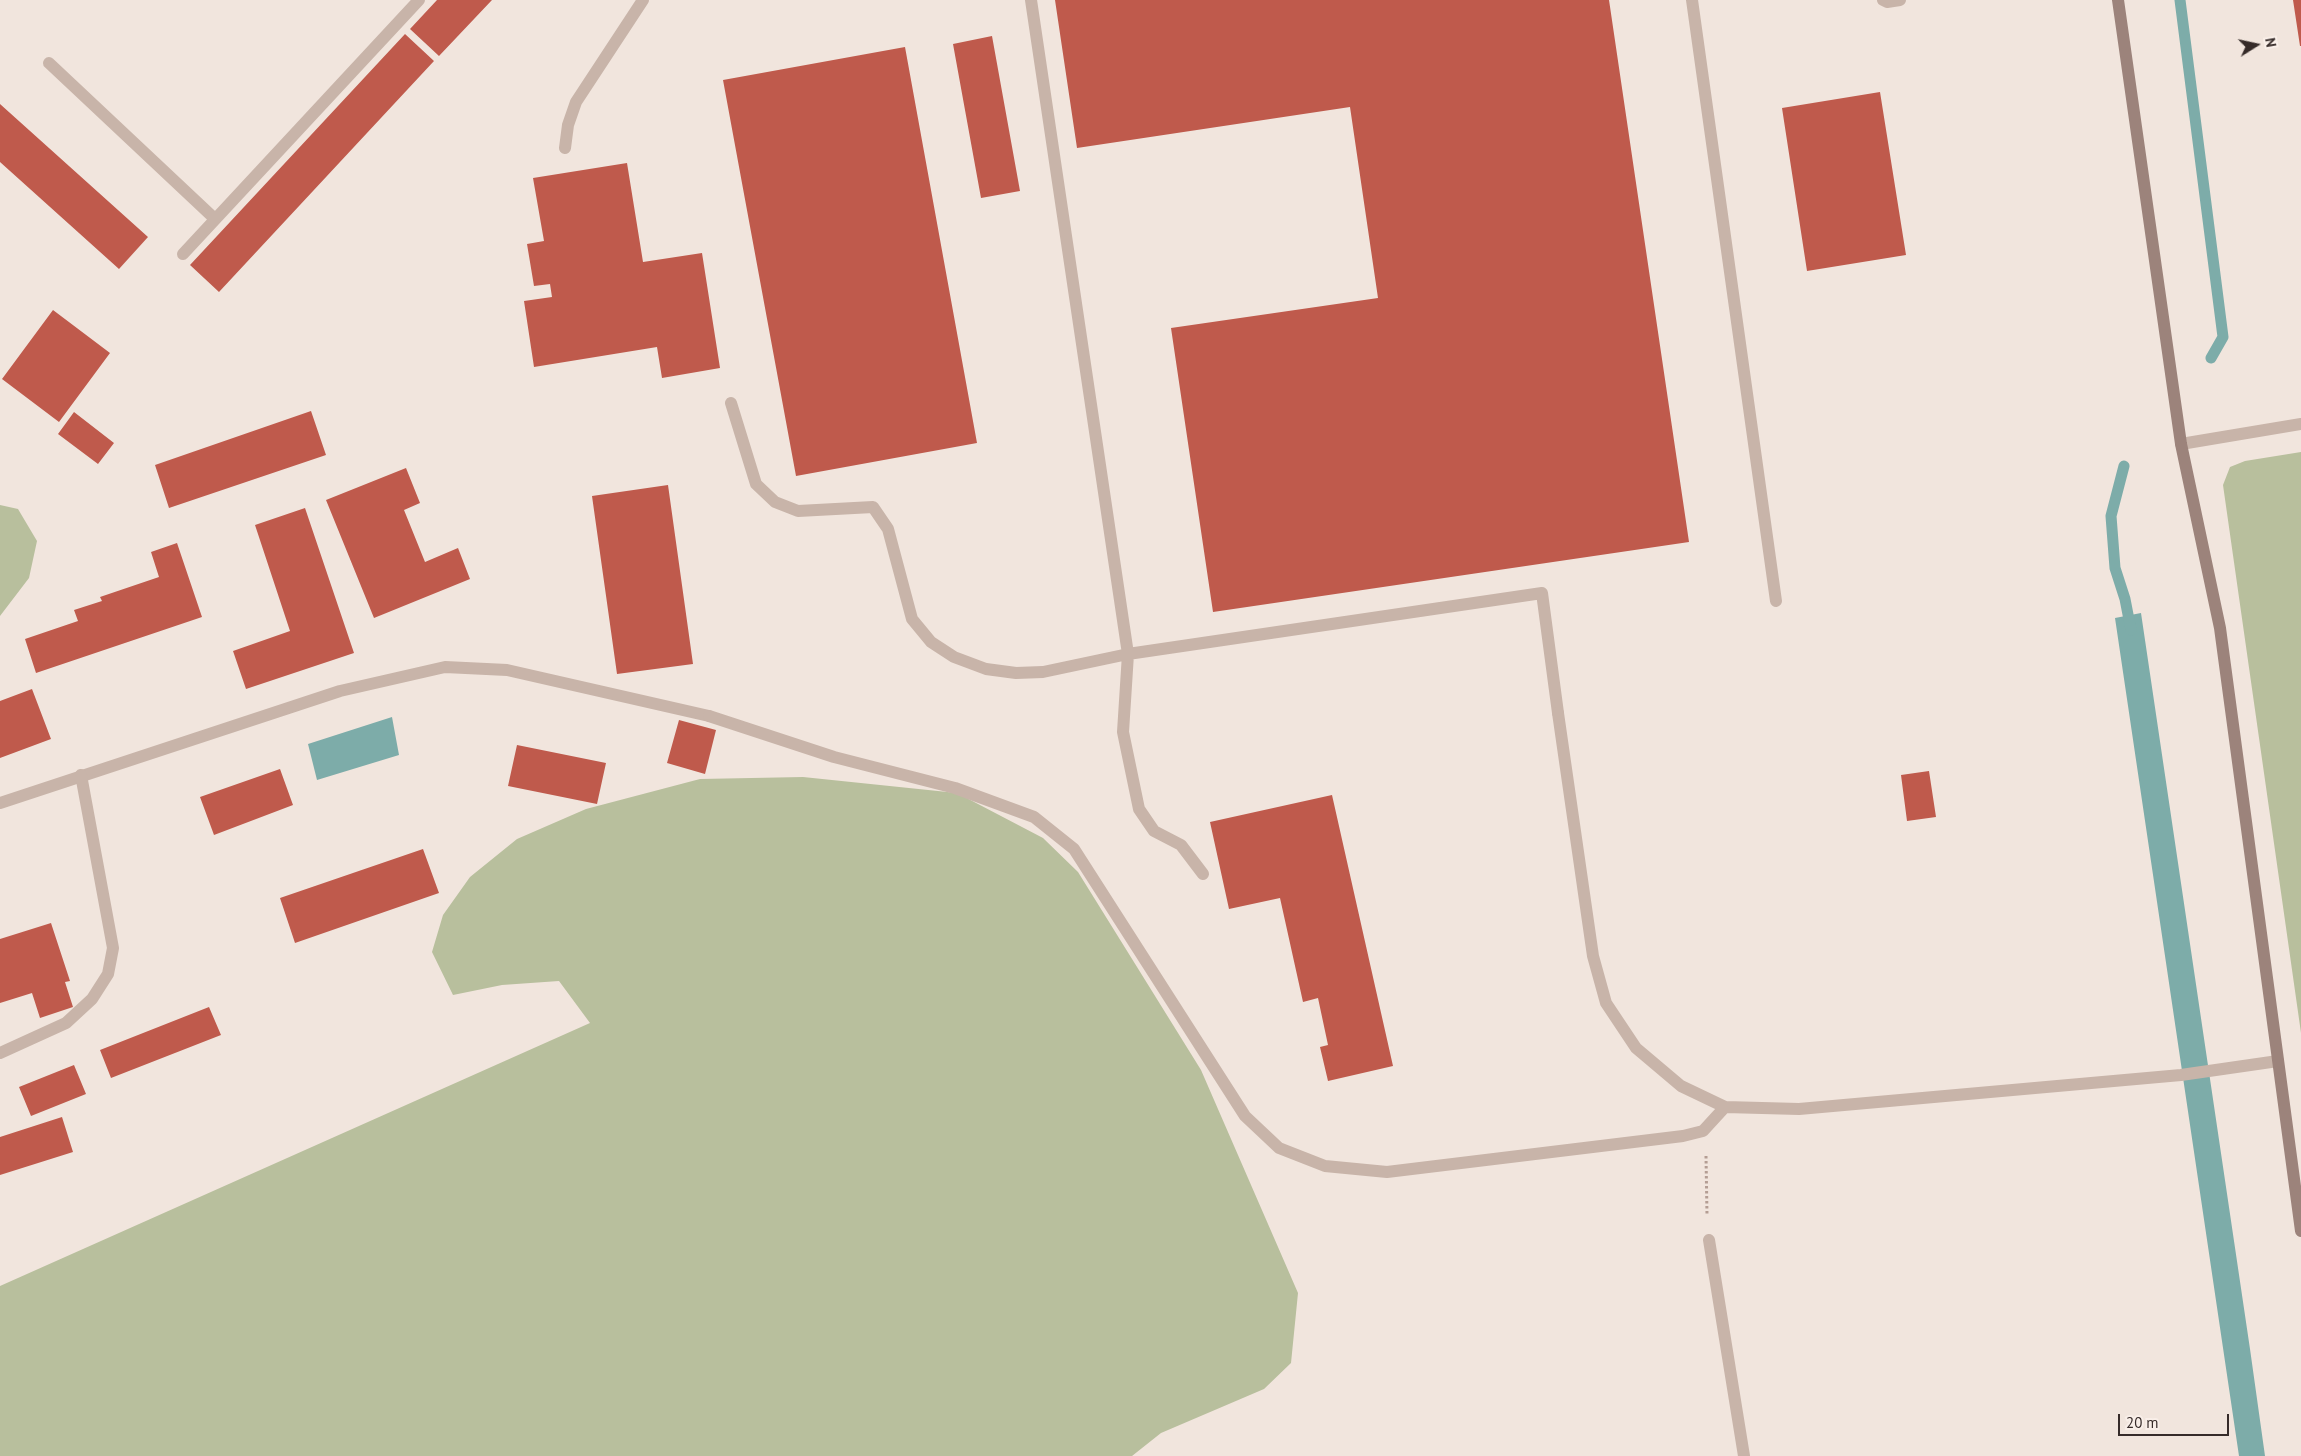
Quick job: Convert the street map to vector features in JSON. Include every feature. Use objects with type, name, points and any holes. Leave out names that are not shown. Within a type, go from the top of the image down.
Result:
[{"type":"street","points":[[183,254],[420,0]]},
{"type":"street","points":[[566,148],[568,125],[576,102],[643,0]]},
{"type":"street","points":[[1031,0],[1128,654],[1123,732],[1139,809],[1154,831],[1181,845],[1203,874]]},
{"type":"street","points":[[1692,0],[1776,601]]},
{"type":"street","points":[[1883,0],[1887,2],[1900,0]]},
{"type":"street","points":[[2118,0],[2181,444],[2220,628],[2301,1231]]},
{"type":"street","points":[[49,63],[215,219]]},
{"type":"street","points":[[731,403],[756,484],[775,502],[798,511],[873,507],[888,529],[912,619],[931,642],[954,657],[986,669],[1016,673],[1042,672],[1128,654],[1542,592],[1592,956],[1606,1003],[1636,1048],[1681,1086],[1725,1107],[1799,1109],[2181,1074],[2278,1061]]},
{"type":"street","points":[[2181,444],[2301,424]]},
{"type":"street","points":[[0,803],[340,691],[445,667],[507,670],[709,716],[834,757],[955,788],[1034,817],[1074,849],[1245,1116],[1279,1148],[1325,1166],[1388,1172],[1683,1136],[1703,1131],[1725,1107]]},
{"type":"street","points":[[0,1052],[66,1023],[92,1000],[108,974],[113,948],[81,775]]},
{"type":"street","points":[[1709,1240],[1744,1456]]},
{"type":"path","points":[[1703,1131],[1709,1240]]},
{"type":"green space","points":[[2301,452],[2301,1033],[2223,485],[2230,467],[2245,461]]},
{"type":"green space","points":[[0,505],[18,509],[37,541],[29,578],[0,616]]},
{"type":"green space","points":[[803,777],[957,793],[1043,838],[1078,872],[1201,1070],[1298,1293],[1291,1363],[1264,1389],[1161,1433],[1132,1456],[0,1456],[0,1286],[590,1023],[559,981],[502,985],[453,995],[432,952],[443,915],[470,877],[517,839],[586,809],[700,779]]},
{"type":"water","points":[[2141,613],[2265,1456],[2239,1456],[2115,618]]},
{"type":"water","points":[[392,717],[399,755],[317,780],[308,744]]},
{"type":"building","points":[[437,0],[492,0],[439,56],[410,29]]},
{"type":"building","points":[[1055,0],[1609,0],[1689,542],[1213,612],[1171,328],[1378,298],[1350,107],[1077,148]]},
{"type":"building","points":[[2293,0],[2301,0],[2301,46],[2300,46]]},
{"type":"building","points":[[405,34],[434,61],[219,292],[190,265]]},
{"type":"building","points":[[992,36],[1020,191],[981,198],[953,44]]},
{"type":"building","points":[[905,47],[977,443],[796,476],[723,80]]},
{"type":"building","points":[[1880,92],[1906,255],[1807,271],[1782,108]]},
{"type":"building","points":[[0,104],[148,237],[119,269],[0,162]]},
{"type":"building","points":[[627,163],[643,262],[702,253],[720,368],[662,378],[657,347],[534,367],[524,301],[552,297],[550,284],[534,286],[527,244],[544,241],[533,178]]},
{"type":"building","points":[[53,310],[110,353],[59,422],[2,379]]},
{"type":"building","points":[[311,411],[326,455],[169,508],[155,465]]},
{"type":"building","points":[[74,412],[114,443],[98,464],[58,434]]},
{"type":"building","points":[[406,468],[420,503],[404,510],[425,562],[458,548],[470,579],[374,618],[326,500]]},
{"type":"building","points":[[668,485],[693,664],[617,674],[592,496]]},
{"type":"building","points":[[305,508],[354,653],[246,689],[233,651],[290,631],[255,525]]},
{"type":"building","points":[[177,543],[202,617],[36,673],[25,639],[78,621],[74,610],[102,601],[100,597],[159,577],[151,552]]},
{"type":"building","points":[[32,689],[51,739],[0,758],[0,701]]},
{"type":"building","points":[[679,720],[716,730],[705,774],[667,763]]},
{"type":"building","points":[[517,745],[606,763],[597,804],[508,786]]},
{"type":"building","points":[[280,769],[293,805],[214,835],[200,797]]},
{"type":"building","points":[[1929,771],[1936,817],[1907,821],[1901,775]]},
{"type":"building","points":[[1332,795],[1393,1066],[1328,1081],[1320,1047],[1328,1045],[1318,998],[1303,1002],[1280,898],[1229,909],[1210,822]]},
{"type":"building","points":[[423,849],[439,893],[295,943],[280,898]]},
{"type":"building","points":[[51,923],[70,981],[65,982],[73,1007],[40,1018],[32,993],[0,1003],[0,939]]},
{"type":"building","points":[[209,1007],[221,1035],[111,1078],[100,1050]]},
{"type":"building","points":[[74,1065],[86,1094],[31,1116],[19,1087]]},
{"type":"building","points":[[62,1117],[73,1152],[0,1175],[0,1137]]},
{"type":"waterway","points":[[2180,0],[2223,337],[2211,358]]},
{"type":"waterway","points":[[2124,466],[2111,516],[2115,568],[2125,599],[2131,630]]}]
